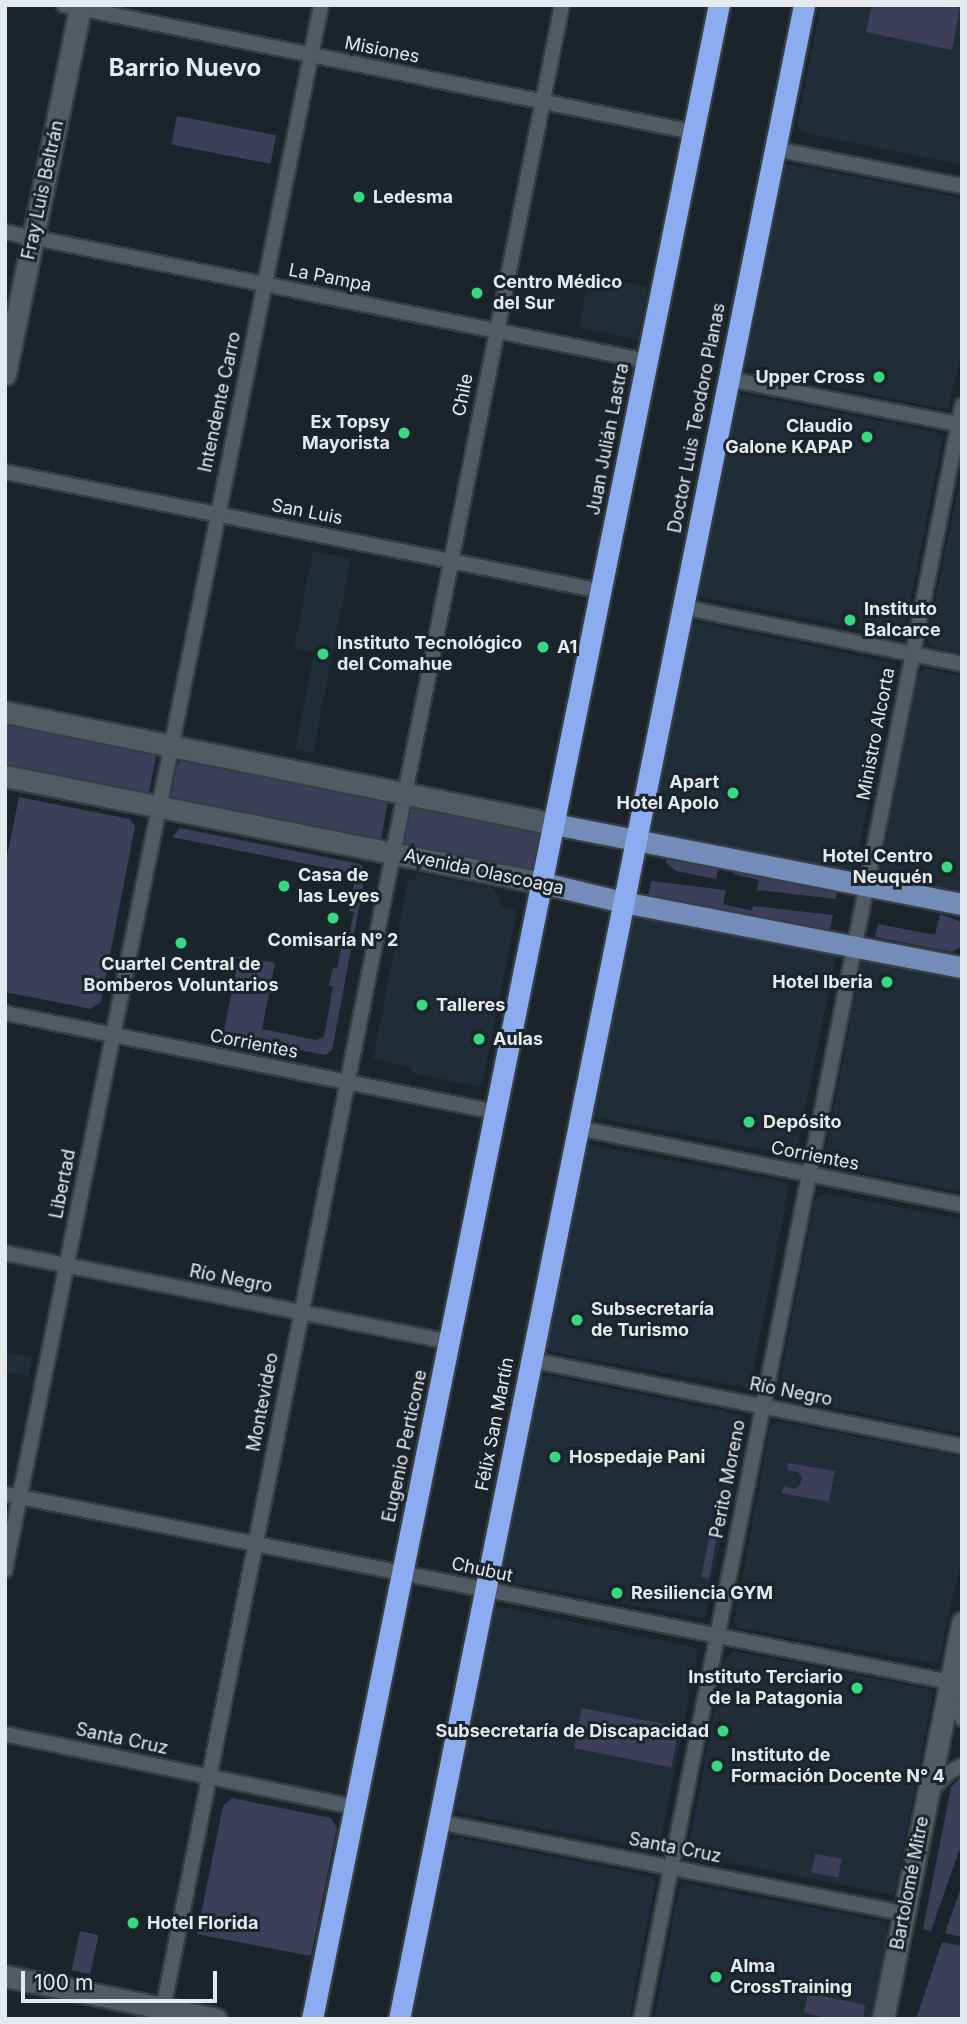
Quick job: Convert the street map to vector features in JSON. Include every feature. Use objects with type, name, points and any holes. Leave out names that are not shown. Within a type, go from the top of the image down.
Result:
[{"type":"highway","name":"Juan Julián Lastra","points":[[543,883],[719,5]]},
{"type":"highway","name":"Doctor Luis Teodoro Planas","points":[[635,839],[804,5]]},
{"type":"highway","name":"Félix San Martín","points":[[399,2019],[635,839]]},
{"type":"highway","name":"Eugenio Perticone","points":[[312,2019],[543,883]]},
{"type":"main road","name":"Fray Luis Beltrán","points":[[5,374],[75,6]]},
{"type":"main road","points":[[5,712],[962,904]]},
{"type":"main road","name":"Avenida Olascoaga","points":[[5,776],[543,883],[623,902],[962,967]]},
{"type":"main road","name":"Bartolomé Mitre","points":[[883,2019],[962,1623]]},
{"type":"main road","points":[[5,1976],[162,2013],[216,2019]]},
{"type":"street","name":"Intendente Carro","points":[[158,806],[321,5]]},
{"type":"street","name":"Chile","points":[[402,793],[562,5]]},
{"type":"street","name":"Misiones","points":[[75,6],[693,132]]},
{"type":"street","points":[[775,149],[962,186]]},
{"type":"street","name":"La Pampa","points":[[5,232],[647,361]]},
{"type":"street","points":[[728,379],[960,425]]},
{"type":"street","name":"Ministro Alcorta","points":[[853,946],[962,406]]},
{"type":"street","name":"San Luis","points":[[5,472],[601,591]]},
{"type":"street","points":[[682,607],[962,664]]},
{"type":"street","name":"Montevideo","points":[[162,2013],[402,793]]},
{"type":"street","name":"Libertad","points":[[5,1570],[13,1495],[66,1265],[158,806]]},
{"type":"street","name":"Perito Moreno","points":[[641,2019],[853,946]]},
{"type":"street","name":"Corrientes","points":[[5,1013],[496,1111]]},
{"type":"street","name":"Corrientes","points":[[578,1128],[962,1205]]},
{"type":"street","name":"Río Negro","points":[[5,1253],[449,1342]]},
{"type":"street","name":"Río Negro","points":[[531,1360],[962,1446]]},
{"type":"street","name":"Chubut","points":[[13,1495],[950,1682]]},
{"type":"street","points":[[950,1682],[962,1719]]},
{"type":"street","name":"Santa Cruz","points":[[5,1734],[355,1807]]},
{"type":"street","points":[[928,1793],[949,1772],[962,1766]]},
{"type":"street","name":"Santa Cruz","points":[[439,1822],[904,1913]]},
{"type":"shaded area","points":[[821,5],[962,5],[962,165],[802,133],[797,125]]},
{"type":"shaded area","points":[[872,5],[946,5],[960,8],[952,50],[866,32]]},
{"type":"shaded area","points":[[177,116],[276,135],[271,164],[171,144]]},
{"type":"shaded area","points":[[789,164],[962,198],[962,349],[949,407],[941,409],[744,367],[781,167]]},
{"type":"shaded area","points":[[589,275],[648,286],[638,339],[579,328]]},
{"type":"shaded area","points":[[742,394],[936,432],[943,437],[904,632],[900,637],[696,596],[736,397]]},
{"type":"shaded area","points":[[962,470],[962,653],[932,647],[927,639]]},
{"type":"shaded area","name":"Instituto Tecnológico del Comahue","points":[[313,551],[351,559],[313,753],[295,749],[314,652],[294,648]]},
{"type":"shaded area","points":[[696,622],[896,664],[854,872],[851,874],[649,832],[689,630]]},
{"type":"shaded area","points":[[925,668],[962,676],[962,896],[881,879],[879,876],[919,673]]},
{"type":"shaded area","points":[[5,720],[154,751],[156,757],[149,793],[5,769]]},
{"type":"shaded area","points":[[183,758],[388,801],[381,840],[174,801],[171,796],[177,766]]},
{"type":"shaded area","points":[[19,797],[130,819],[135,826],[101,1002],[91,1009],[5,992],[5,866]]},
{"type":"shaded area","points":[[411,804],[541,829],[533,870],[403,845]]},
{"type":"shaded area","points":[[180,828],[360,864],[366,871],[332,1050],[325,1055],[223,1035],[239,956],[275,963],[262,1029],[316,1040],[324,1037],[333,987],[329,985],[333,968],[337,968],[345,930],[350,930],[354,912],[349,911],[356,874],[172,837]]},
{"type":"shaded area","points":[[665,852],[719,863],[716,879],[676,871],[666,863]]},
{"type":"shaded area","points":[[736,866],[838,887],[836,899],[757,890],[759,880],[734,874]]},
{"type":"shaded area","points":[[416,873],[494,888],[493,893],[501,894],[499,907],[517,910],[482,1087],[412,1073],[412,1067],[373,1059],[408,879],[415,880]]},
{"type":"shaded area","points":[[651,881],[726,890],[723,904],[752,911],[753,906],[833,915],[829,934],[648,898]]},
{"type":"shaded area","points":[[631,914],[653,915],[656,921],[794,948],[800,945],[836,954],[796,1156],[593,1117],[591,1113]]},
{"type":"shaded area","points":[[940,914],[962,922],[962,946],[952,952],[875,937],[878,924],[935,935]]},
{"type":"shaded area","points":[[867,959],[962,977],[962,1192],[828,1166],[824,1161],[861,965]]},
{"type":"shaded area","points":[[585,1146],[784,1182],[789,1186],[750,1388],[552,1352],[546,1347]]},
{"type":"shaded area","points":[[824,1193],[962,1219],[962,1434],[780,1396],[778,1391],[815,1199]]},
{"type":"shaded area","points":[[5,1352],[32,1357],[28,1376],[5,1372]]},
{"type":"shaded area","points":[[547,1375],[745,1416],[705,1618],[507,1582],[501,1577],[538,1381],[541,1376]]},
{"type":"shaded area","points":[[777,1421],[962,1457],[962,1556],[938,1664],[739,1628],[734,1624],[770,1427]]},
{"type":"shaded area","points":[[788,1463],[835,1471],[829,1502],[782,1493],[784,1486],[795,1489],[802,1478],[798,1472],[787,1470]]},
{"type":"shaded area","points":[[710,1534],[717,1535],[709,1579],[701,1577]]},
{"type":"shaded area","points":[[501,1607],[698,1648],[659,1850],[460,1813],[454,1809],[491,1614],[494,1608]]},
{"type":"shaded area","points":[[734,1651],[927,1689],[933,1693],[894,1895],[690,1855],[688,1850],[725,1658]]},
{"type":"shaded area","points":[[582,1708],[679,1727],[671,1767],[574,1748]]},
{"type":"shaded area","points":[[962,1776],[962,1842],[931,1931],[923,1929],[951,1787]]},
{"type":"shaded area","points":[[232,1798],[331,1818],[337,1828],[311,1956],[197,1934],[223,1806]]},
{"type":"shaded area","points":[[455,1837],[653,1877],[655,1884],[629,2019],[412,2019],[446,1843]]},
{"type":"shaded area","points":[[815,1854],[842,1859],[838,1877],[812,1873]]},
{"type":"shaded area","points":[[685,1883],[885,1922],[888,1932],[871,2019],[654,2019],[679,1889]]},
{"type":"shaded area","points":[[962,1885],[962,1937],[945,1933]]},
{"type":"shaded area","points":[[80,1931],[99,1935],[90,1974],[72,1970]]},
{"type":"shaded area","points":[[942,1942],[962,1946],[962,2019],[916,2019]]},
{"type":"shaded area","points":[[808,1993],[865,2005],[863,2019],[834,2019],[804,2013]]},
{"type":"place","name":"Ledesma","points":[[359,197]]},
{"type":"place","name":"Centro Médico del Sur","points":[[477,293]]},
{"type":"place","name":"Upper Cross","points":[[879,377]]},
{"type":"place","name":"Ex Topsy Mayorista","points":[[404,433]]},
{"type":"place","name":"Claudio Galone KAPAP","points":[[867,437]]},
{"type":"place","name":"Instituto Balcarce","points":[[850,620]]},
{"type":"place","name":"A1","points":[[543,647]]},
{"type":"place","name":"Instituto Tecnológico del Comahue","points":[[323,654]]},
{"type":"place","name":"Apart Hotel Apolo","points":[[733,793]]},
{"type":"place","name":"Hotel Centro Neuquén","points":[[947,867]]},
{"type":"place","name":"Casa de las Leyes","points":[[284,886]]},
{"type":"place","name":"Comisaría N° 2","points":[[333,918]]},
{"type":"place","name":"Cuartel Central de Bomberos Voluntarios","points":[[181,943]]},
{"type":"place","name":"Hotel Iberia","points":[[887,982]]},
{"type":"place","name":"Talleres","points":[[422,1005]]},
{"type":"place","name":"Aulas","points":[[479,1039]]},
{"type":"place","name":"Depósito","points":[[749,1122]]},
{"type":"place","name":"Subsecretaría de Turismo","points":[[577,1320]]},
{"type":"place","name":"Hospedaje Pani","points":[[555,1457]]},
{"type":"place","name":"Resiliencia GYM","points":[[617,1593]]},
{"type":"place","name":"Instituto Terciario de la Patagonia","points":[[857,1688]]},
{"type":"place","name":"Subsecretaría de Discapacidad","points":[[723,1731]]},
{"type":"place","name":"Instituto de Formación Docente N° 4","points":[[717,1766]]},
{"type":"place","name":"Hotel Florida","points":[[133,1923]]},
{"type":"place","name":"Alma CrossTraining","points":[[716,1977]]},
{"type":"district","name":"Barrio Nuevo","points":[[185,68]]}]
